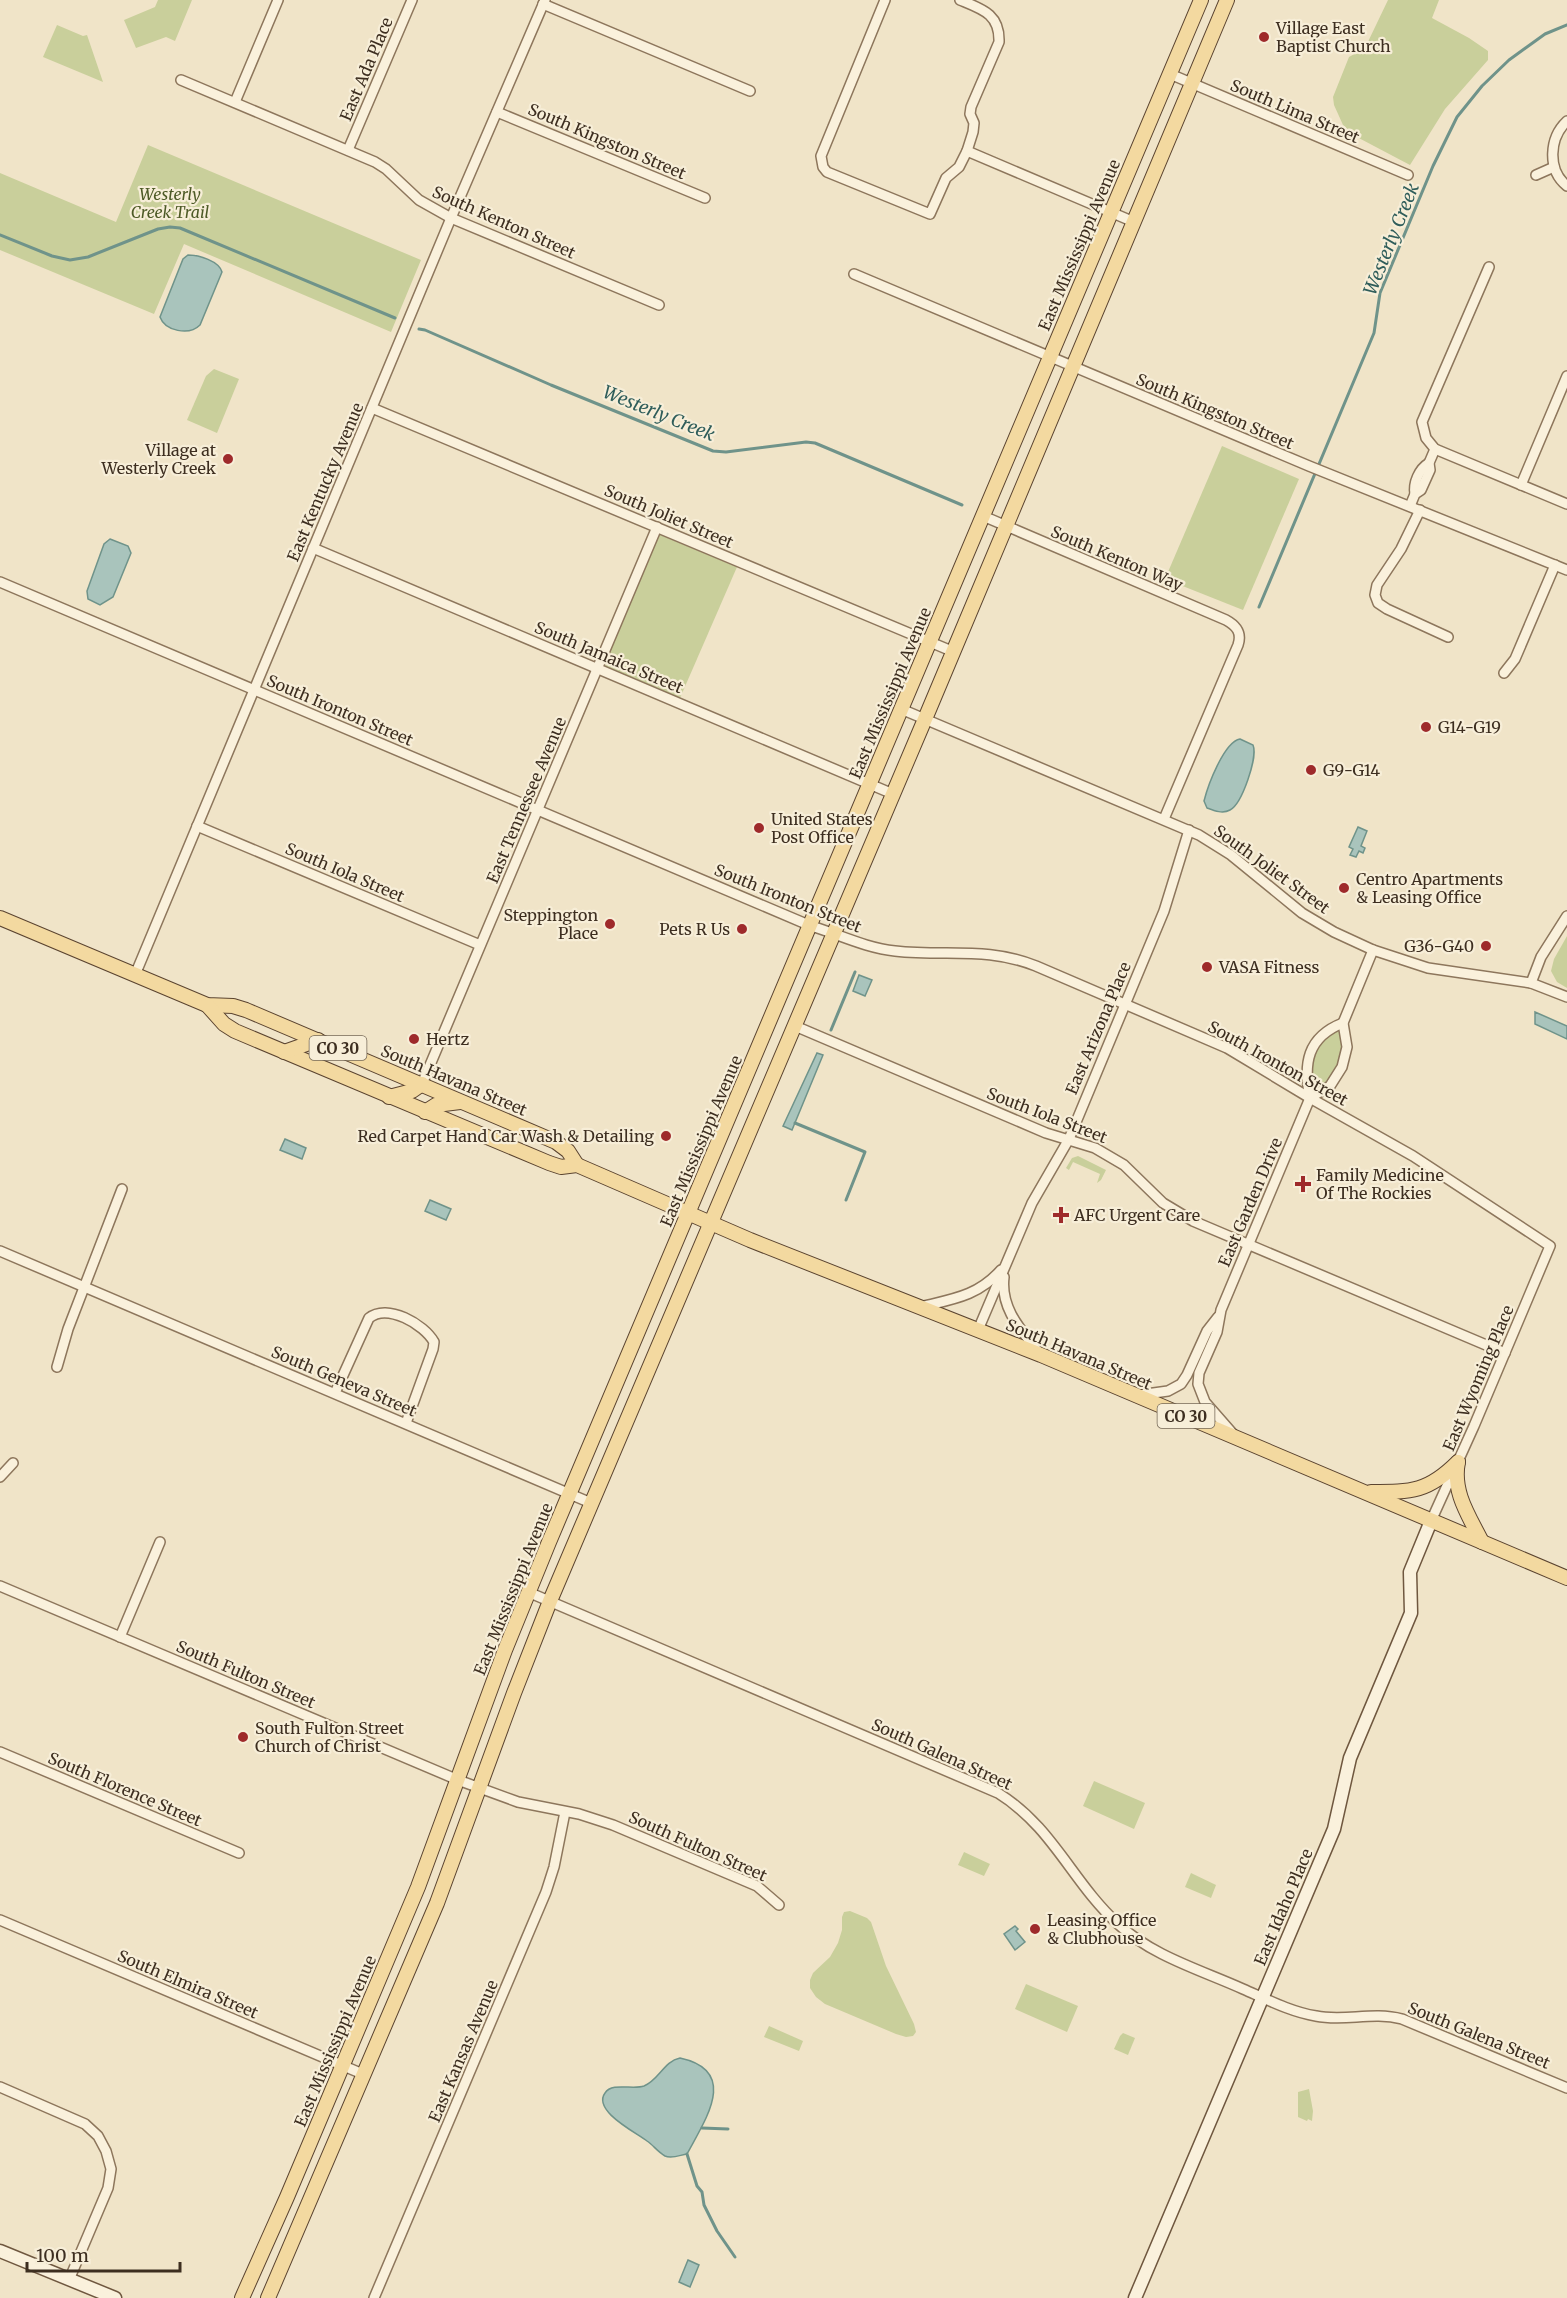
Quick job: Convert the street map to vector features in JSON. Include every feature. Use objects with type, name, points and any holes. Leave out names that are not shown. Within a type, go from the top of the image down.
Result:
[{"type":"main road","name":"East Mississippi Avenue","points":[[242,2298],[418,1887],[528,1592],[1201,0]]},
{"type":"main road","points":[[268,2298],[437,1903],[550,1601],[954,652],[1227,0]]},
{"type":"main road","name":"South Havana Street","points":[[0,918],[207,1005],[233,1006],[246,1010],[465,1102],[556,1142],[568,1151],[577,1165]]},
{"type":"main road","name":"South Havana Street","points":[[207,1005],[229,1028],[425,1112],[542,1161],[561,1167],[577,1165],[710,1224],[1041,1355],[1567,1578]]},
{"type":"main road","points":[[284,1052],[318,1040]]},
{"type":"main road","points":[[389,1096],[412,1091],[422,1084]]},
{"type":"main road","points":[[425,1112],[441,1104],[465,1102]]},
{"type":"main road","points":[[1364,1492],[1406,1491],[1428,1486],[1458,1462]]},
{"type":"main road","points":[[1458,1462],[1456,1479],[1458,1492],[1482,1542]]},
{"type":"street","points":[[235,102],[278,0]]},
{"type":"street","name":"East Ada Place","points":[[348,150],[411,0]]},
{"type":"street","points":[[885,0],[820,156],[827,172],[915,210],[930,214],[946,178],[959,167],[967,151],[974,123],[970,114],[971,107],[999,42],[999,33],[992,16],[960,0]]},
{"type":"street","points":[[544,2],[750,91]]},
{"type":"street","name":"East Kentucky Avenue","points":[[135,975],[451,218],[544,2]]},
{"type":"street","name":"South Lima Street","points":[[1170,74],[1408,175]]},
{"type":"street","name":"South Kenton Street","points":[[181,80],[381,165],[419,200],[451,218],[659,305]]},
{"type":"street","name":"South Kingston Street","points":[[497,112],[705,198]]},
{"type":"street","points":[[1567,121],[1554,140],[1554,167],[1567,186]]},
{"type":"street","points":[[967,151],[1134,222]]},
{"type":"street","points":[[1536,175],[1554,167]]},
{"type":"street","points":[[1489,267],[1422,422],[1426,438],[1435,449],[1567,504]]},
{"type":"street","name":"South Kingston Street","points":[[854,274],[1308,466],[1567,570]]},
{"type":"street","points":[[1521,485],[1567,376]]},
{"type":"street","name":"South Joliet Street","points":[[372,408],[954,652]]},
{"type":"street","points":[[1410,506],[1415,494],[1421,490],[1430,470],[1429,463],[1435,449]]},
{"type":"street","points":[[1420,510],[1401,549],[1377,585],[1375,595],[1378,603],[1388,609],[1448,637]]},
{"type":"street","name":"South Kenton Way","points":[[983,516],[1226,620],[1238,629],[1240,636],[1238,645],[1164,819]]},
{"type":"street","name":"East Tennessee Avenue","points":[[422,1084],[657,527]]},
{"type":"street","name":"South Jamaica Street","points":[[313,548],[893,794]]},
{"type":"street","points":[[1504,673],[1515,659],[1555,565]]},
{"type":"street","name":"South Ironton Street","points":[[0,582],[811,926],[893,951],[973,952],[1008,957],[1032,964],[1227,1048],[1413,1156],[1550,1246]]},
{"type":"street","name":"South Joliet Street","points":[[901,709],[1189,830],[1228,852],[1310,918],[1373,950],[1428,968],[1496,976],[1531,983],[1567,997]]},
{"type":"street","name":"South Iola Street","points":[[197,826],[480,945]]},
{"type":"street","name":"East Arizona Place","points":[[978,1330],[1039,1189],[1069,1139],[1168,899],[1189,830]]},
{"type":"street","points":[[1531,983],[1541,957],[1567,916]]},
{"type":"street","points":[[1310,1098],[1330,1086],[1342,1067],[1347,1047],[1343,1023],[1373,950]]},
{"type":"street","name":"East Garden Drive","points":[[1236,1437],[1204,1402],[1198,1384],[1199,1373],[1216,1332],[1218,1317],[1310,1098],[1306,1071],[1308,1058],[1322,1034],[1343,1023]]},
{"type":"street","name":"South Iola Street","points":[[795,1026],[1046,1133],[1095,1148],[1118,1161],[1163,1203],[1186,1218],[1505,1353]]},
{"type":"street","points":[[57,1367],[68,1329],[122,1189]]},
{"type":"street","name":"East Wyoming Place","points":[[1431,1521],[1550,1246]]},
{"type":"street","name":"South Geneva Street","points":[[0,1251],[591,1503]]},
{"type":"street","points":[[918,1307],[979,1290],[989,1283],[1006,1263]]},
{"type":"street","points":[[1006,1263],[1003,1287],[1009,1311],[1041,1355]]},
{"type":"street","points":[[335,1393],[369,1318],[377,1313],[383,1313],[409,1321],[423,1328],[434,1342],[406,1423]]},
{"type":"street","name":"East Garden Drive","points":[[1135,1395],[1168,1391],[1181,1384],[1207,1331],[1218,1317]]},
{"type":"street","points":[[0,1477],[13,1463]]},
{"type":"street","name":"East Idaho Place","points":[[1135,2298],[1334,1829],[1350,1758],[1411,1613],[1410,1572],[1431,1521]]},
{"type":"street","points":[[120,1637],[160,1542]]},
{"type":"street","name":"South Fulton Street","points":[[0,1586],[458,1780],[526,1805],[604,1821],[763,1889],[779,1905]]},
{"type":"street","name":"South Galena Street","points":[[528,1592],[998,1793],[1042,1828],[1104,1910],[1131,1935],[1162,1954],[1302,2013],[1318,2017],[1376,2014],[1402,2019],[1567,2088]]},
{"type":"street","name":"South Florence Street","points":[[0,1752],[239,1853]]},
{"type":"street","name":"East Kansas Avenue","points":[[374,2298],[546,1892],[554,1867],[565,1812]]},
{"type":"street","name":"South Elmira Street","points":[[0,1920],[365,2075]]},
{"type":"street","points":[[0,2088],[85,2124],[98,2136],[106,2151],[111,2169],[108,2188],[69,2280]]},
{"type":"street","points":[[0,2251],[115,2298]]},
{"type":"green space","points":[[158,0],[192,0],[175,41],[166,37],[136,48],[124,20],[155,7]]},
{"type":"green space","points":[[1388,0],[1439,0],[1432,18],[1488,51],[1488,60],[1445,109],[1410,165],[1355,136],[1343,125],[1334,105],[1333,97],[1349,57],[1365,48]]},
{"type":"green space","points":[[57,25],[83,36],[87,35],[103,82],[43,57]]},
{"type":"green space","name":"Westerly Creek Trail","points":[[148,145],[421,260],[391,332],[184,244],[154,314],[0,250],[0,173],[116,222]]},
{"type":"green space","points":[[214,369],[239,379],[217,433],[187,420],[206,376]]},
{"type":"green space","points":[[1222,446],[1299,479],[1243,610],[1165,579]]},
{"type":"green space","points":[[658,534],[737,567],[680,698],[603,666]]},
{"type":"green space","points":[[1567,936],[1567,988],[1557,982],[1551,971],[1554,959]]},
{"type":"green space","points":[[1334,1026],[1345,1032],[1337,1076],[1310,1098],[1308,1058]]},
{"type":"green space","points":[[1078,1156],[1106,1170],[1101,1180],[1097,1183],[1100,1174],[1073,1162],[1069,1170],[1066,1168],[1072,1158]]},
{"type":"green space","points":[[1094,1781],[1145,1803],[1134,1829],[1083,1806]]},
{"type":"green space","points":[[964,1852],[990,1864],[984,1876],[958,1865]]},
{"type":"green space","points":[[1191,1873],[1216,1885],[1211,1898],[1185,1887]]},
{"type":"green space","points":[[850,1911],[871,1922],[886,1966],[914,2024],[916,2032],[913,2036],[906,2037],[896,2034],[825,2004],[810,1988],[813,1973],[830,1957],[838,1943],[844,1912]]},
{"type":"green space","points":[[1026,1984],[1078,2006],[1067,2032],[1015,2009]]},
{"type":"green space","points":[[769,2026],[803,2041],[799,2051],[764,2037]]},
{"type":"green space","points":[[1123,2033],[1135,2038],[1128,2055],[1114,2049]]},
{"type":"green space","points":[[1309,2089],[1313,2111],[1312,2121],[1298,2117],[1298,2092]]},
{"type":"water","points":[[188,255],[208,259],[222,272],[200,325],[184,331],[172,329],[160,317],[183,259]]},
{"type":"water","points":[[110,539],[128,546],[131,553],[113,597],[100,605],[88,599],[87,591],[104,544]]},
{"type":"water","points":[[1240,739],[1253,745],[1254,751],[1244,790],[1235,806],[1230,810],[1222,812],[1207,808],[1204,801],[1218,765],[1228,748]]},
{"type":"water","points":[[1358,827],[1367,831],[1361,846],[1365,848],[1363,853],[1359,851],[1356,857],[1350,855],[1353,849],[1349,847]]},
{"type":"water","points":[[859,975],[872,980],[865,996],[853,991]]},
{"type":"water","points":[[1535,1012],[1567,1026],[1567,1039],[1535,1024]]},
{"type":"water","points":[[817,1053],[823,1055],[792,1130],[783,1126]]},
{"type":"water","points":[[285,1139],[306,1148],[302,1159],[280,1150]]},
{"type":"water","points":[[430,1200],[451,1209],[446,1220],[425,1211]]},
{"type":"water","points":[[1015,1926],[1018,1929],[1016,1931],[1025,1942],[1015,1950],[1004,1934]]},
{"type":"water","points":[[680,2058],[698,2064],[709,2074],[713,2085],[713,2098],[709,2112],[687,2154],[668,2157],[617,2121],[605,2107],[603,2100],[605,2093],[612,2088],[644,2086],[654,2080],[670,2063]]},
{"type":"water","points":[[688,2260],[699,2265],[690,2287],[679,2282]]},
{"type":"waterway","name":"Westerly Creek","points":[[1259,607],[1374,333],[1380,293],[1433,166],[1457,117],[1482,86],[1509,60],[1545,34],[1567,25]]},
{"type":"waterway","name":"Westerly Creek","points":[[0,235],[52,256],[70,260],[88,257],[158,229],[180,228],[395,318]]},
{"type":"waterway","name":"Westerly Creek","points":[[419,329],[713,451],[726,452],[806,442],[815,443],[962,505]]},
{"type":"waterway","points":[[831,1030],[855,972]]},
{"type":"waterway","points":[[795,1123],[865,1152],[846,1200]]},
{"type":"waterway","points":[[702,2128],[728,2129]]},
{"type":"waterway","points":[[687,2154],[697,2186],[702,2192],[704,2205],[717,2231],[735,2257]]},
{"type":"place","name":"Village East Baptist Church","points":[[1264,37]]},
{"type":"place","name":"Village at Westerly Creek","points":[[228,459]]},
{"type":"place","name":"G14-G19","points":[[1426,727]]},
{"type":"place","name":"G9-G14","points":[[1311,770]]},
{"type":"place","name":"United States Post Office","points":[[759,828]]},
{"type":"place","name":"Centro Apartments & Leasing Office","points":[[1344,888]]},
{"type":"place","name":"Steppington Place","points":[[610,924]]},
{"type":"place","name":"Pets R Us","points":[[742,929]]},
{"type":"place","name":"G36-G40","points":[[1486,946]]},
{"type":"place","name":"VASA Fitness","points":[[1207,967]]},
{"type":"place","name":"Hertz","points":[[414,1039]]},
{"type":"place","name":"Red Carpet Hand Car Wash & Detailing","points":[[666,1136]]},
{"type":"place","name":"Family Medicine Of The Rockies","points":[[1303,1184]]},
{"type":"place","name":"AFC Urgent Care","points":[[1061,1215]]},
{"type":"place","name":"South Fulton Street Church of Christ","points":[[243,1737]]},
{"type":"place","name":"Leasing Office & Clubhouse","points":[[1035,1929]]}]
